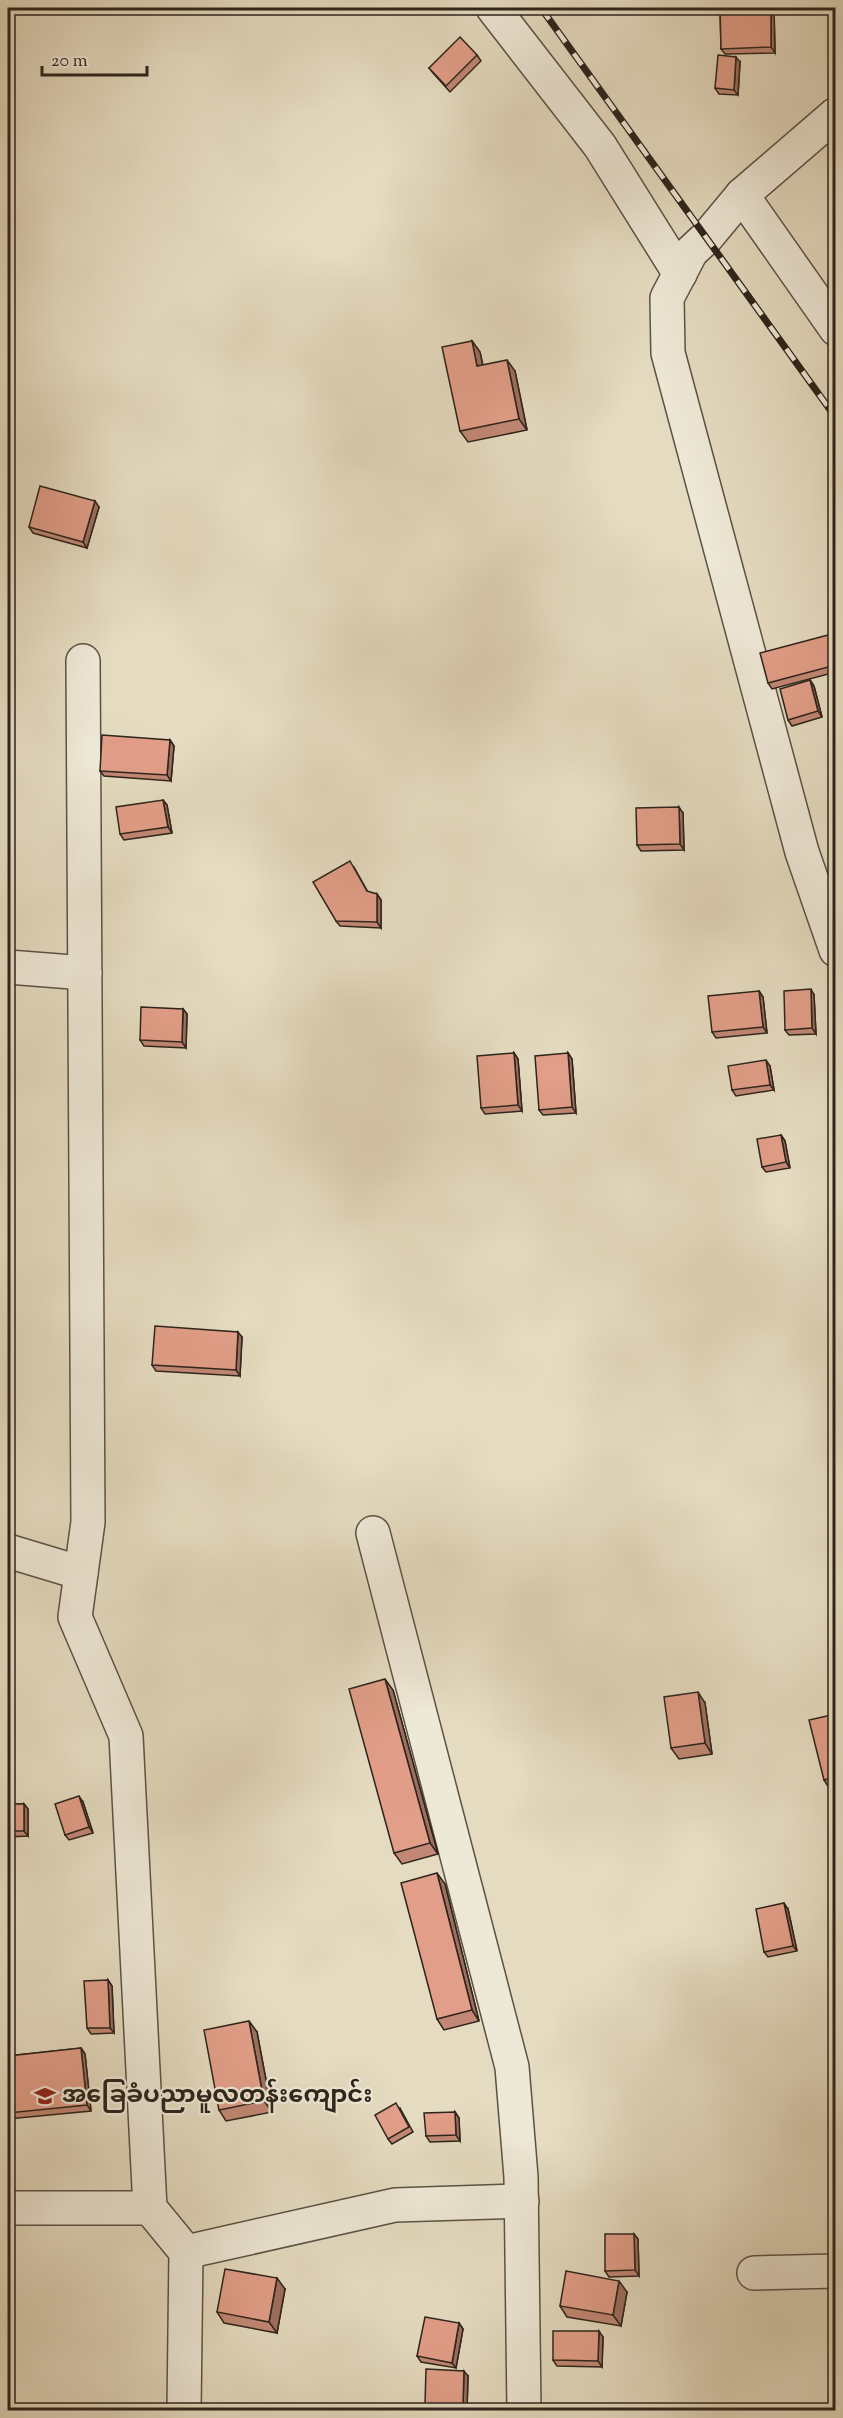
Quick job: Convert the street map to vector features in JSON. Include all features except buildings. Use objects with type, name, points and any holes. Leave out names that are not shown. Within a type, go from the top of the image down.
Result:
[{"type":"street","points":[[493,8],[600,146],[680,274]]},
{"type":"street","points":[[836,114],[742,195],[707,237],[691,252],[667,298],[668,353],[802,852],[836,950]]},
{"type":"street","points":[[742,195],[836,329]]},
{"type":"street","points":[[83,661],[88,1522],[75,1617],[126,1736],[150,2208],[186,2252],[184,2410]]},
{"type":"street","points":[[8,967],[85,974]]},
{"type":"street","points":[[373,1533],[512,2067],[522,2201],[524,2410]]},
{"type":"street","points":[[8,1551],[81,1573]]},
{"type":"street","points":[[186,2252],[396,2205],[522,2201]]},
{"type":"street","points":[[8,2208],[150,2208]]},
{"type":"street","points":[[754,2273],[836,2271]]},
{"type":"railway","points":[[541,8],[836,418]]},
{"type":"place","name":"အခြေခံပညာမူလတန်းကျောင်း","points":[[45,2096]]}]
